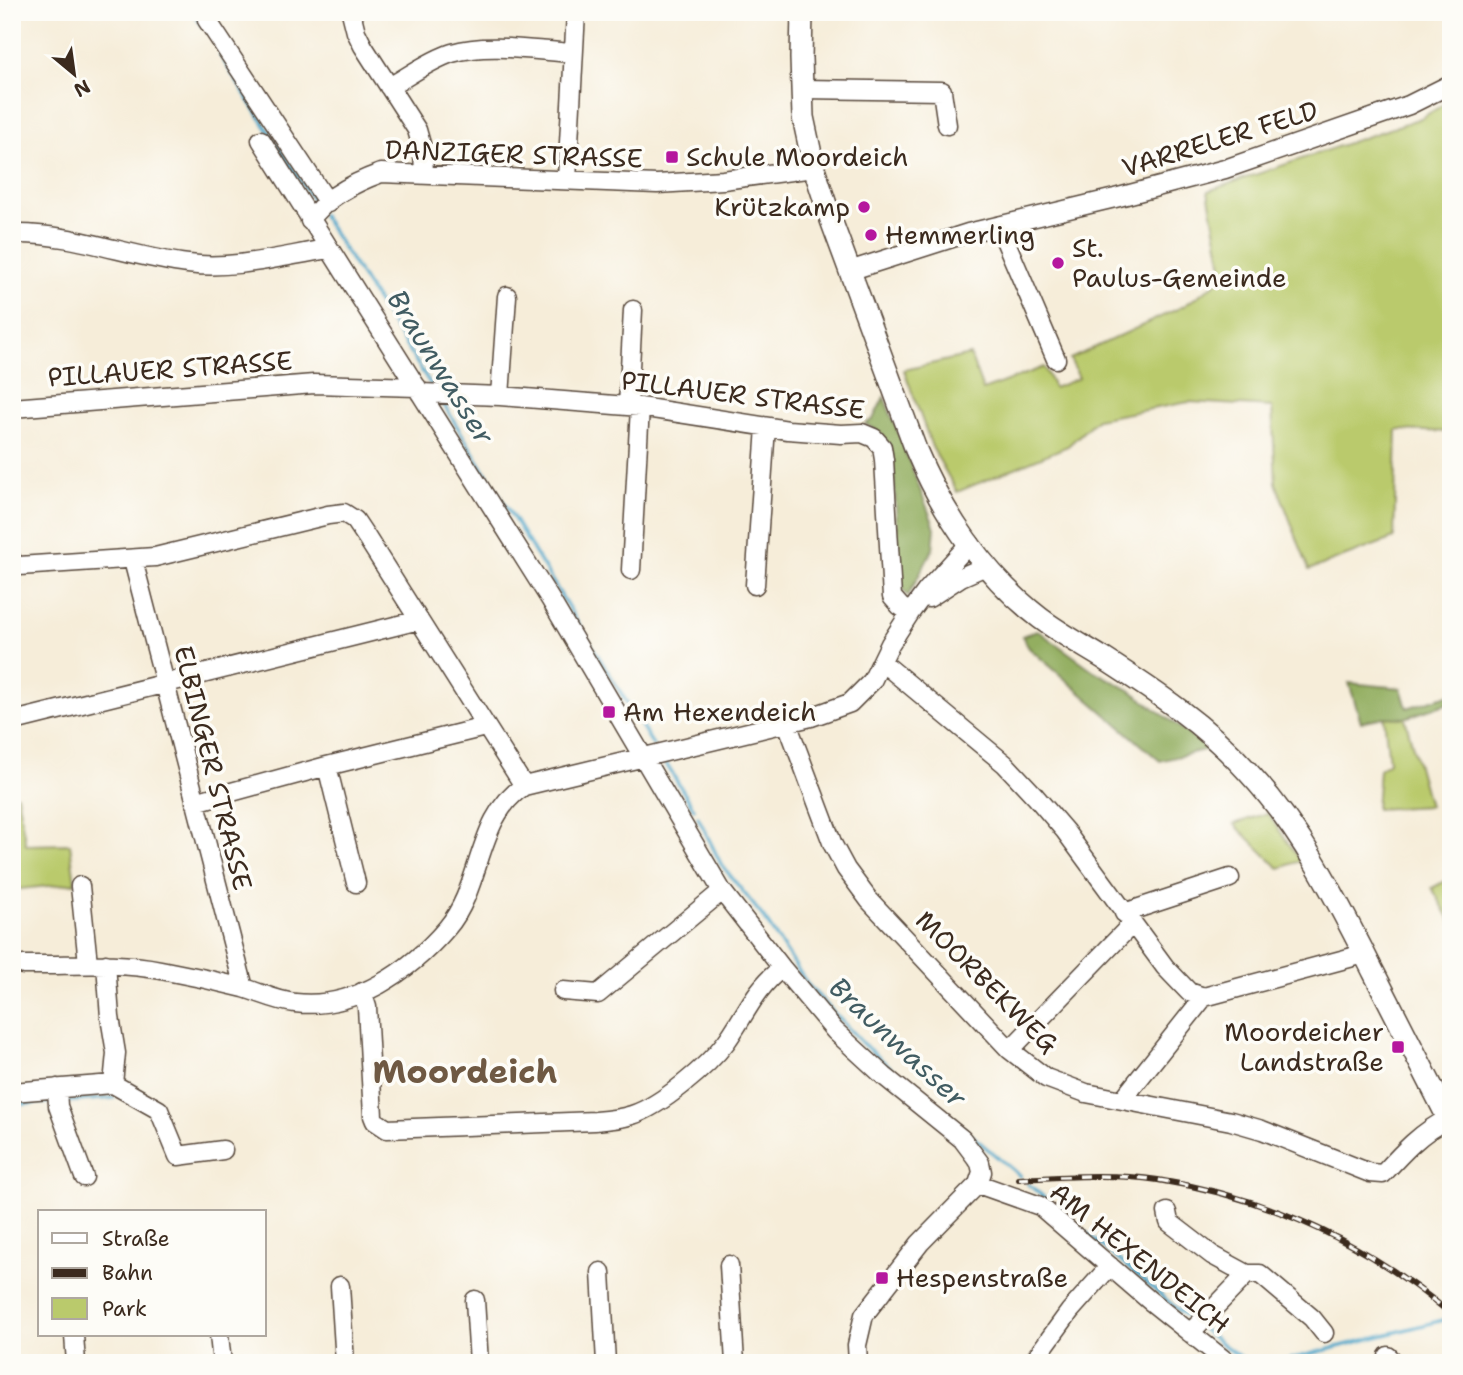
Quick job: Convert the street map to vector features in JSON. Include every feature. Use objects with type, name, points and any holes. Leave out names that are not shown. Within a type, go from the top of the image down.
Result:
[{"type":"main road","points":[[802,12],[803,117],[814,168],[849,271],[927,475],[986,566],[999,581],[1043,621],[1174,705],[1234,757],[1268,795],[1302,840],[1450,1121]]},
{"type":"street","points":[[351,12],[363,46],[417,130],[423,150],[424,174]]},
{"type":"street","points":[[567,180],[576,12]]},
{"type":"street","points":[[207,20],[317,213],[328,249],[426,392],[722,891],[823,1019],[852,1048],[962,1139],[980,1163],[982,1172],[979,1183],[920,1243],[864,1315],[857,1345],[858,1363]]},
{"type":"street","points":[[389,87],[449,54],[460,51],[517,50],[573,54]]},
{"type":"street","name":"VARRELER FELD","points":[[849,271],[933,243],[1225,169],[1409,105],[1451,84]]},
{"type":"street","points":[[802,89],[942,91],[947,125]]},
{"type":"street","points":[[261,140],[317,213]]},
{"type":"street","name":"DANZIGER STRASSE","points":[[317,213],[350,187],[381,173],[634,184],[688,183],[814,168]]},
{"type":"street","points":[[999,226],[1056,359]]},
{"type":"street","points":[[12,234],[59,237],[189,264],[232,264],[328,249]]},
{"type":"street","points":[[500,396],[507,296]]},
{"type":"street","points":[[631,570],[633,310]]},
{"type":"street","name":"PILLAUER STRASSE","points":[[12,408],[314,384],[634,407],[811,433],[862,433],[874,438],[882,447],[892,597],[910,613]]},
{"type":"street","points":[[755,585],[766,426]]},
{"type":"street","points":[[12,560],[19,566],[155,557],[344,513],[355,520],[361,529],[524,786]]},
{"type":"street","points":[[23,965],[88,963],[161,970],[244,988],[289,1002],[307,1003],[346,998],[362,992],[401,971],[449,926],[470,889],[486,838],[497,815],[524,786],[827,713],[850,703],[872,681],[890,644],[927,590],[970,542]]},
{"type":"street","name":"ELBINGER STRASSE","points":[[133,560],[244,988]]},
{"type":"street","points":[[910,613],[939,590],[972,570],[986,566]]},
{"type":"street","points":[[12,723],[419,620]]},
{"type":"street","points":[[882,662],[1005,764],[1035,796],[1065,831],[1179,983],[1189,992],[1204,997],[1364,954]]},
{"type":"street","name":"MOORBEKWEG","points":[[787,723],[834,845],[855,882],[869,901],[1029,1067],[1056,1083],[1086,1093],[1231,1121],[1262,1130],[1370,1173],[1383,1174],[1435,1125],[1450,1121]]},
{"type":"street","points":[[195,802],[485,727]]},
{"type":"street","points":[[327,766],[356,883]]},
{"type":"street","points":[[1010,1050],[1128,918],[1230,878]]},
{"type":"street","points":[[80,886],[88,963]]},
{"type":"street","points":[[563,991],[598,995],[680,929],[722,891]]},
{"type":"street","points":[[106,964],[107,992],[116,1053],[113,1084]]},
{"type":"street","points":[[362,992],[367,1007],[372,1111],[375,1121],[387,1129],[603,1120],[633,1115],[651,1107],[692,1075],[726,1042],[761,987],[782,968]]},
{"type":"street","points":[[1123,1099],[1204,997]]},
{"type":"street","points":[[12,1092],[58,1097],[113,1084],[159,1110],[178,1156],[223,1150]]},
{"type":"street","points":[[58,1097],[84,1177]]},
{"type":"street","name":"AM HEXENDEICH","points":[[979,1183],[1040,1206],[1228,1363]]},
{"type":"street","points":[[1167,1212],[1169,1222],[1212,1255],[1247,1274],[1260,1274],[1311,1318],[1324,1333]]},
{"type":"street","points":[[729,1265],[735,1363]]},
{"type":"street","points":[[1032,1363],[1057,1328],[1110,1266]]},
{"type":"street","points":[[601,1272],[606,1363]]},
{"type":"street","points":[[1190,1333],[1247,1274]]},
{"type":"street","points":[[340,1286],[345,1363]]},
{"type":"street","points":[[475,1300],[479,1363]]},
{"type":"street","points":[[74,1336],[76,1363]]},
{"type":"street","points":[[219,1336],[222,1363]]},
{"type":"green space","points":[[1451,100],[1451,432],[1397,430],[1394,538],[1309,570],[1276,483],[1272,407],[1189,402],[1097,419],[1068,446],[957,492],[932,447],[904,370],[970,355],[983,390],[1044,367],[1054,388],[1079,378],[1070,359],[1184,306],[1224,277],[1208,191],[1421,118]]},
{"type":"green space","points":[[884,397],[935,528],[933,549],[908,596],[900,579],[893,456],[884,436],[865,424],[873,419]]},
{"type":"green space","points":[[1037,630],[1094,671],[1133,692],[1208,749],[1160,761],[1029,648],[1022,636]]},
{"type":"green space","points":[[1349,683],[1401,688],[1407,708],[1451,694],[1451,702],[1405,718],[1384,717],[1361,722]]},
{"type":"green space","points":[[1384,717],[1405,718],[1429,806],[1376,809],[1379,769],[1389,762]]},
{"type":"green space","points":[[12,790],[13,795],[17,795],[26,845],[70,844],[75,883],[12,890]]},
{"type":"green space","points":[[1267,813],[1301,861],[1279,868],[1234,824]]},
{"type":"green space","points":[[1451,878],[1451,921],[1432,888]]},
{"type":"waterway","name":"Braunwasser","points":[[193,12],[201,25]]},
{"type":"waterway","name":"Braunwasser","points":[[220,55],[316,205]]},
{"type":"waterway","name":"Braunwasser","points":[[322,215],[433,388]]},
{"type":"waterway","name":"Braunwasser","points":[[441,400],[653,745]]},
{"type":"waterway","name":"Braunwasser","points":[[665,762],[694,809]]},
{"type":"waterway","name":"Braunwasser","points":[[698,817],[721,864],[764,918],[808,985],[864,1045],[1020,1176]]},
{"type":"waterway","points":[[64,1102],[114,1098]]},
{"type":"waterway","points":[[12,1105],[53,1102]]},
{"type":"waterway","name":"Braunwasser","points":[[1028,1184],[1193,1322]]},
{"type":"waterway","name":"Braunwasser","points":[[1275,1363],[1451,1318]]},
{"type":"waterway","name":"Braunwasser","points":[[1202,1329],[1248,1363]]},
{"type":"railway","points":[[1019,1179],[1088,1176],[1141,1178],[1238,1198],[1277,1211],[1350,1245],[1419,1289],[1451,1314]]},
{"type":"place","name":"Schule Moordeich","points":[[672,157]]},
{"type":"place","name":"Krützkamp","points":[[864,207]]},
{"type":"place","name":"Hemmerling","points":[[871,235]]},
{"type":"place","name":"St. Paulus-Gemeinde","points":[[1058,263]]},
{"type":"place","name":"Am Hexendeich","points":[[609,712]]},
{"type":"place","name":"Moordeicher Landstraße","points":[[1398,1047]]},
{"type":"place","name":"Hespenstraße","points":[[882,1278]]},
{"type":"district","name":"Moordeich","points":[[465,1071]]}]
